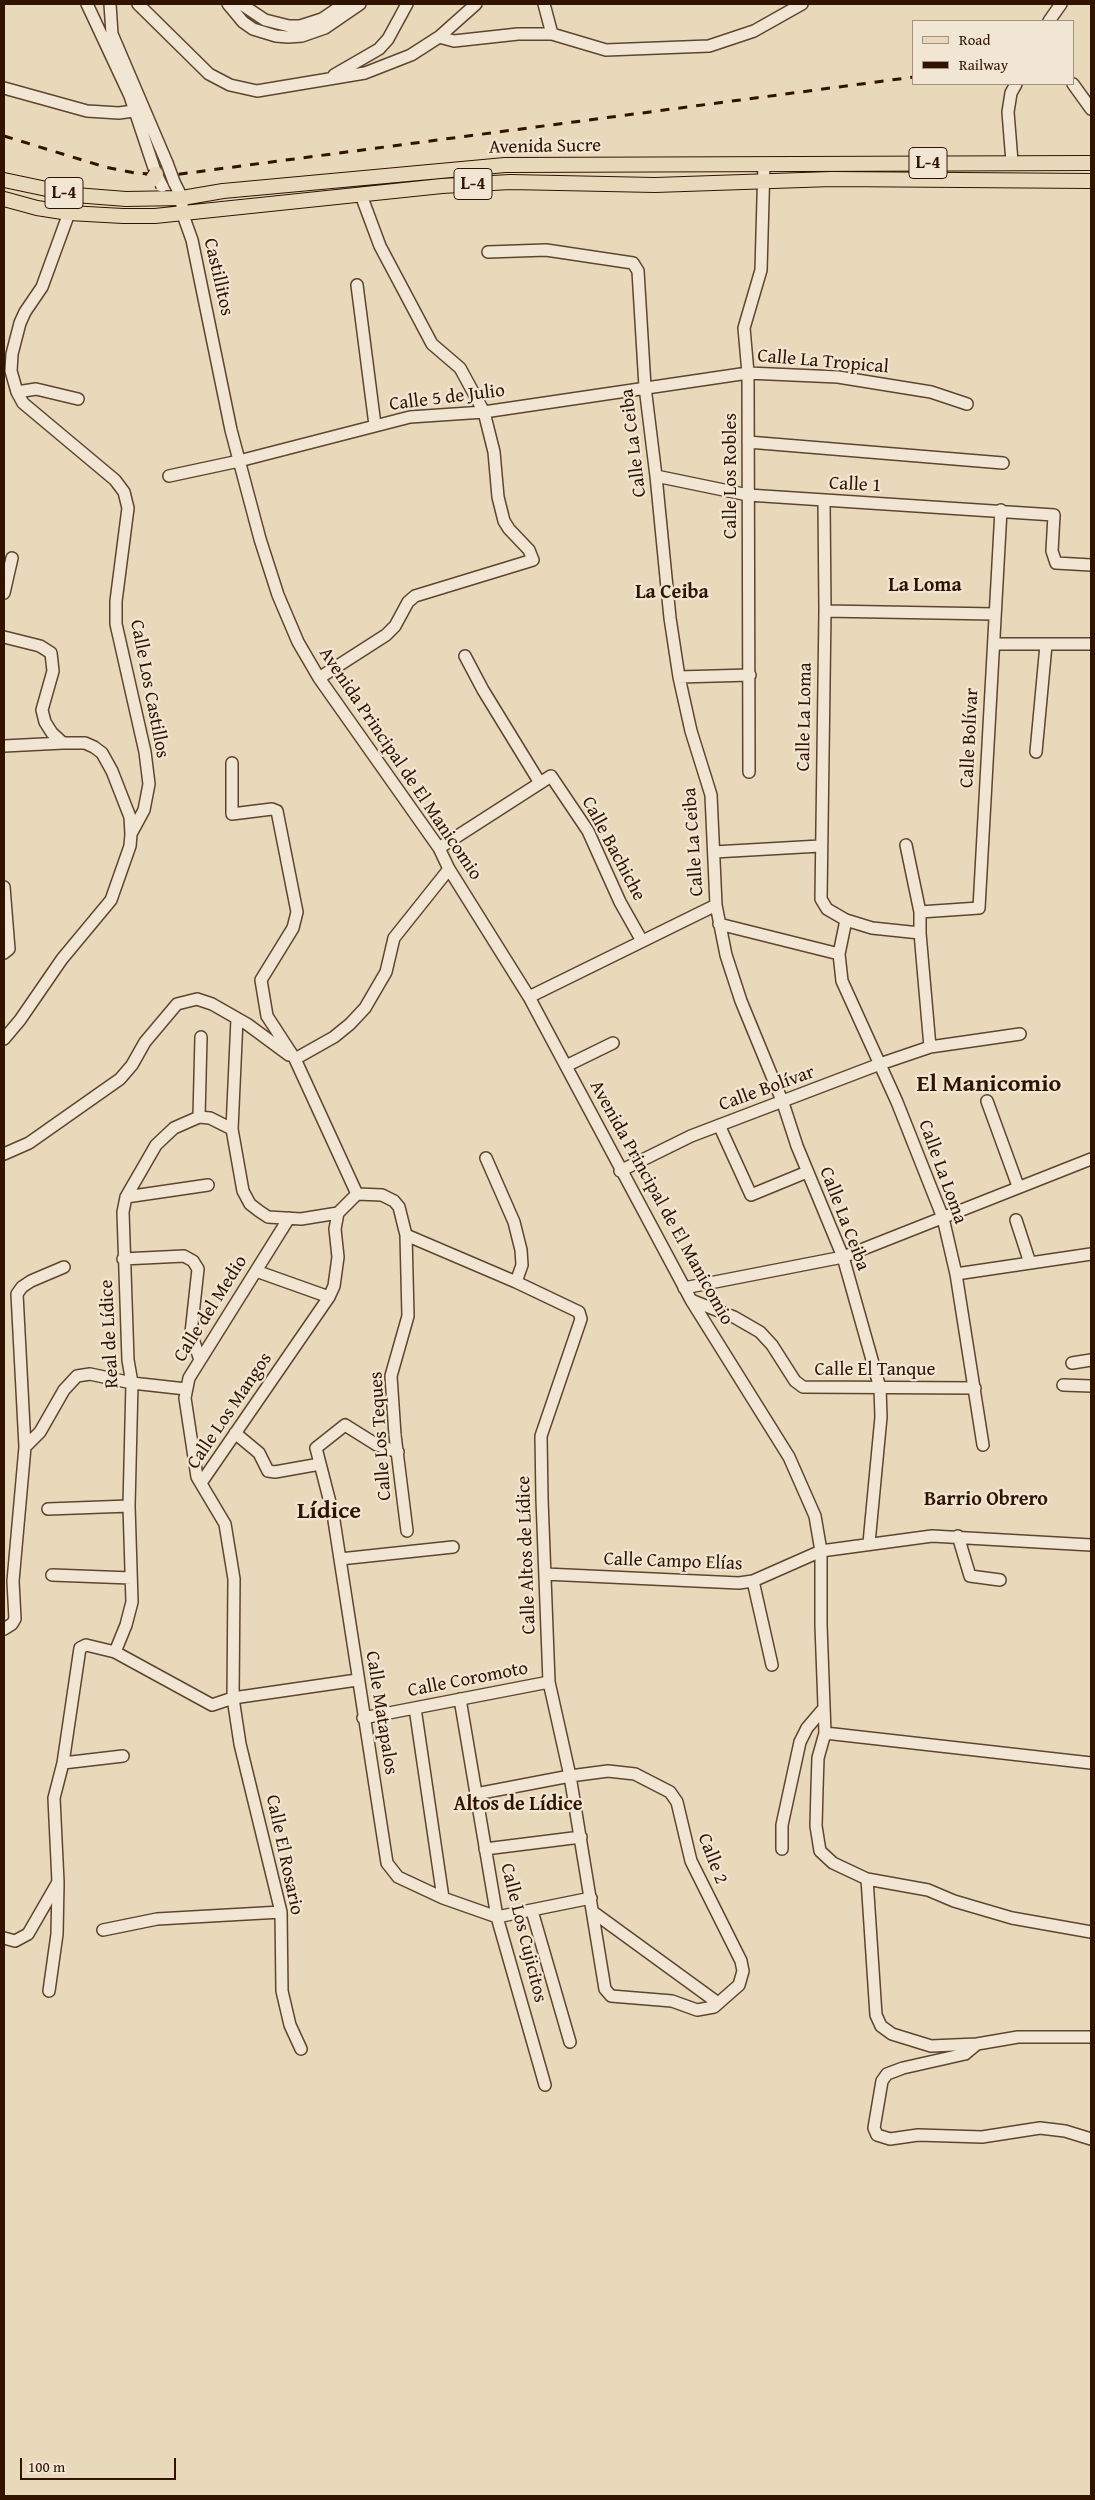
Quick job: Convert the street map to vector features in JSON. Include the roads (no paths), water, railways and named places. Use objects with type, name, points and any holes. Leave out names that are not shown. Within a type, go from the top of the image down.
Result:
[{"type":"main road","name":"Avenida Sucre","points":[[4,180],[75,195],[126,199],[158,181],[182,198],[223,191],[505,165],[1091,163]]},
{"type":"main road","name":"Avenida Sucre","points":[[4,199],[37,208],[69,213],[123,216],[182,212],[442,186],[510,182],[655,184],[832,179],[1091,181]]},
{"type":"main road","points":[[126,199],[158,181]]},
{"type":"street","points":[[87,4],[167,163],[182,198],[182,212]]},
{"type":"street","points":[[110,4],[112,34],[139,110],[158,181],[182,212]]},
{"type":"street","points":[[138,4],[195,61],[220,82],[243,90],[257,91],[379,69],[411,55],[439,37],[476,4]]},
{"type":"street","points":[[228,4],[243,22],[253,29],[276,36],[288,37],[302,36],[325,28],[360,4]]},
{"type":"street","points":[[242,4],[261,18],[289,26],[300,26],[322,18],[344,4]]},
{"type":"street","points":[[320,81],[346,70],[379,49],[391,33],[407,4]]},
{"type":"street","points":[[544,4],[552,34]]},
{"type":"street","points":[[439,37],[454,41],[518,34],[552,34],[606,50],[692,48],[724,42],[754,31],[802,4]]},
{"type":"street","points":[[1050,20],[1059,6]]},
{"type":"street","points":[[1056,20],[1059,6]]},
{"type":"street","points":[[1012,162],[1008,112],[1011,93],[1015,85]]},
{"type":"street","points":[[1064,85],[1082,98]]},
{"type":"street","points":[[1074,85],[1091,109]]},
{"type":"street","points":[[4,88],[87,111],[107,113],[139,110]]},
{"type":"street","name":"Calle Los Robles","points":[[749,772],[748,373],[744,328],[761,270],[764,164]]},
{"type":"street","points":[[319,678],[386,635],[395,626],[408,602],[415,596],[532,562],[532,555],[508,529],[504,521],[498,497],[494,452],[484,412],[460,368],[432,344],[380,246],[361,195]]},
{"type":"street","name":"Castillitos","points":[[182,212],[192,240],[216,350]]},
{"type":"street","name":"Calle Los Castillos","points":[[4,1039],[62,959],[111,900],[130,846],[131,834],[144,810],[149,784],[145,752],[116,624],[116,601],[128,508],[124,492],[115,480],[23,403],[17,392],[11,371],[16,337],[25,312],[42,287],[69,213]]},
{"type":"street","name":"Calle La Ceiba","points":[[488,252],[546,250],[633,263],[640,277],[645,387],[670,618],[679,677],[691,731],[706,771],[711,795],[716,906],[719,924],[726,956],[741,1001],[783,1103],[807,1172],[843,1257],[880,1388],[881,1416],[869,1543]]},
{"type":"street","points":[[357,285],[375,425]]},
{"type":"street","name":"Avenida Principal de El Manicomio","points":[[216,350],[231,430],[239,460],[278,596],[298,642],[319,678],[438,848],[449,869],[529,997],[684,1288],[789,1457],[815,1516],[821,1551],[825,1733],[818,1758],[817,1778],[816,1826],[820,1851],[833,1863],[867,1879],[928,1890],[954,1901],[1012,1918],[1091,1932]]},
{"type":"street","name":"Calle La Tropical","points":[[645,387],[748,373],[838,377],[930,392],[967,404]]},
{"type":"street","name":"Calle 5 de Julio","points":[[169,476],[410,417],[484,412],[645,387]]},
{"type":"street","points":[[17,392],[36,389],[78,399]]},
{"type":"street","points":[[748,442],[1002,463]]},
{"type":"street","name":"Calle 1","points":[[656,476],[748,495],[824,502],[1054,514],[1052,551],[1056,563],[1091,565]]},
{"type":"street","name":"Calle La Loma","points":[[824,502],[825,611],[820,846],[821,899],[827,909],[846,920],[872,928],[920,934]]},
{"type":"street","name":"Calle Bolívar","points":[[920,912],[978,910],[980,908],[994,614],[1001,510]]},
{"type":"street","points":[[4,593],[12,558]]},
{"type":"street","points":[[825,611],[994,614]]},
{"type":"street","points":[[4,637],[40,646],[51,653],[53,671],[42,710],[45,722],[52,733],[63,743]]},
{"type":"street","points":[[994,644],[1091,644]]},
{"type":"street","points":[[1036,752],[1046,644]]},
{"type":"street","points":[[438,848],[540,783],[464,656]]},
{"type":"street","points":[[679,677],[750,675]]},
{"type":"street","points":[[4,746],[85,743],[102,753],[124,799],[131,834]]},
{"type":"street","points":[[232,763],[232,814],[272,809],[277,813],[297,912],[293,928],[261,980],[262,995],[267,1016],[295,1059],[357,1194],[338,1212],[301,1219],[268,1217],[250,1204],[246,1197],[232,1129],[237,1019]]},
{"type":"street","name":"Calle Bachiche","points":[[540,783],[551,776],[588,831],[617,895],[642,941]]},
{"type":"street","points":[[714,852],[820,846]]},
{"type":"street","points":[[906,846],[920,912],[920,934],[930,1047]]},
{"type":"street","points":[[295,1059],[334,1037],[365,1008],[386,972],[394,938],[449,869]]},
{"type":"street","points":[[4,887],[6,951]]},
{"type":"street","points":[[529,997],[716,906]]},
{"type":"street","name":"Calle La Loma","points":[[846,920],[839,954],[839,970],[845,991],[880,1064],[943,1218],[956,1274],[983,1444]]},
{"type":"street","points":[[719,924],[839,954]]},
{"type":"street","points":[[4,1154],[29,1143],[120,1079],[132,1065],[145,1042],[177,1004],[198,999],[212,1004],[295,1059]]},
{"type":"street","name":"Calle Bolívar","points":[[620,1171],[691,1136],[783,1103],[880,1064],[930,1047],[1020,1034]]},
{"type":"street","points":[[201,1036],[199,1117],[210,1118],[232,1129]]},
{"type":"street","points":[[566,1066],[613,1043]]},
{"type":"street","points":[[987,1101],[1018,1186]]},
{"type":"street","name":"Real de Lídice","points":[[115,1652],[132,1602],[129,1506],[132,1383],[128,1360],[122,1212],[126,1196],[156,1145],[174,1128],[199,1117]]},
{"type":"street","points":[[719,1125],[751,1195],[807,1172]]},
{"type":"street","points":[[486,1158],[514,1222],[521,1250],[522,1265],[516,1282]]},
{"type":"street","points":[[684,1288],[843,1257],[1089,1159],[1091,1172]]},
{"type":"street","points":[[126,1196],[208,1185]]},
{"type":"street","name":"Calle Los Teques","points":[[357,1194],[382,1195],[394,1201],[398,1207],[406,1235],[408,1316],[391,1376],[407,1531]]},
{"type":"street","name":"Calle Los Mangos","points":[[233,1698],[234,1579],[225,1524],[201,1483],[329,1298],[334,1286],[338,1257],[335,1228],[338,1212]]},
{"type":"street","name":"Calle del Medio","points":[[201,1483],[197,1476],[185,1398],[188,1378],[289,1218]]},
{"type":"street","points":[[1016,1220],[1030,1263]]},
{"type":"street","name":"Calle Altos de Lídice","points":[[406,1235],[578,1310],[581,1317],[541,1436],[545,1574],[549,1682],[570,1776],[605,1989]]},
{"type":"street","points":[[956,1274],[1091,1254]]},
{"type":"street","points":[[123,1259],[184,1256],[193,1261],[198,1269],[191,1333],[200,1360]]},
{"type":"street","points":[[4,1630],[15,1619],[13,1581],[25,1447],[17,1294],[22,1286],[64,1267]]},
{"type":"street","points":[[256,1271],[329,1298]]},
{"type":"street","name":"Calle El Tanque","points":[[691,1300],[734,1317],[760,1332],[772,1345],[795,1381],[803,1387],[975,1388]]},
{"type":"street","points":[[1072,1363],[1091,1360]]},
{"type":"street","points":[[25,1447],[40,1432],[64,1390],[77,1376],[90,1374],[132,1383],[186,1389]]},
{"type":"street","points":[[1063,1385],[1091,1386]]},
{"type":"street","name":"Calle Matapalos","points":[[398,1452],[377,1445],[343,1425],[316,1447],[333,1514],[357,1680],[387,1863],[398,1877],[443,1898],[497,1917],[591,1898]]},
{"type":"street","points":[[235,1433],[259,1453],[268,1471],[275,1472],[320,1464]]},
{"type":"street","points":[[48,1510],[129,1506]]},
{"type":"street","name":"Calle Campo Elías","points":[[545,1574],[676,1582],[739,1583],[753,1581],[821,1551],[932,1536],[1091,1545]]},
{"type":"street","points":[[958,1536],[970,1576],[1000,1580]]},
{"type":"street","points":[[340,1559],[453,1547]]},
{"type":"street","points":[[52,1574],[132,1578]]},
{"type":"street","points":[[753,1581],[772,1665]]},
{"type":"street","points":[[49,1992],[57,1934],[58,1882],[54,1798],[63,1763],[80,1648],[86,1645],[115,1652],[208,1705],[233,1698],[357,1680]]},
{"type":"street","name":"Calle Coromoto","points":[[364,1718],[549,1682]]},
{"type":"street","name":"Calle El Rosario","points":[[233,1698],[240,1744],[281,1912],[282,1991],[290,2025],[301,2049]]},
{"type":"street","name":"Calle Los Cujicitos","points":[[460,1699],[497,1917],[545,2086]]},
{"type":"street","points":[[415,1708],[443,1898]]},
{"type":"street","points":[[782,1849],[782,1825],[800,1742],[807,1728],[824,1708]]},
{"type":"street","points":[[825,1733],[1091,1763]]},
{"type":"street","points":[[63,1763],[123,1756]]},
{"type":"street","name":"Calle 2","points":[[476,1794],[570,1776],[608,1771],[635,1774],[662,1786],[674,1796],[679,1810],[690,1861],[741,1961],[743,1971],[739,1985],[718,2003],[706,2010],[697,2010],[672,2002],[611,1996],[605,1989]]},
{"type":"street","points":[[485,1849],[581,1838]]},
{"type":"street","points":[[867,1879],[876,2015],[881,2026],[892,2034],[931,2046],[977,2044],[1018,2037],[1091,2037]]},
{"type":"street","points":[[4,1938],[15,1941],[28,1934],[34,1928],[58,1882]]},
{"type":"street","points":[[532,1911],[570,2042]]},
{"type":"street","points":[[104,1930],[157,1920],[281,1912]]},
{"type":"street","points":[[593,1912],[718,2003]]},
{"type":"street","points":[[977,2044],[965,2054],[903,2068],[887,2074],[882,2081],[874,2128],[877,2135],[890,2139],[918,2135],[982,2137],[1040,2128],[1064,2131],[1091,2139]]},
{"type":"railway","points":[[4,136],[105,167],[135,173],[173,175],[912,77]]},
{"type":"district","name":"La Loma","points":[[925,586]]},
{"type":"district","name":"La Ceiba","points":[[672,593]]},
{"type":"district","name":"El Manicomio","points":[[989,1085]]},
{"type":"district","name":"Barrio Obrero","points":[[986,1500]]},
{"type":"district","name":"Lídice","points":[[329,1512]]},
{"type":"district","name":"Altos de Lídice","points":[[518,1805]]}]
